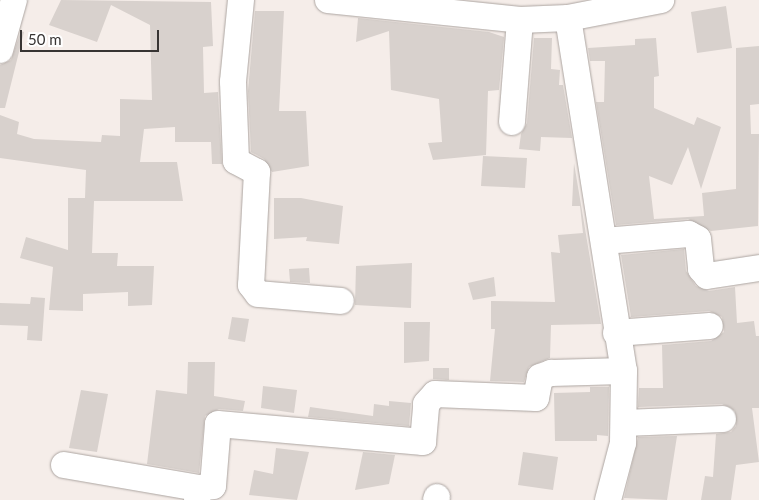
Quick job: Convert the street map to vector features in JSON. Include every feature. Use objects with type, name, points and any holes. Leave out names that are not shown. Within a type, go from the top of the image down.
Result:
[{"type":"street","points":[[0,50],[14,0]]},
{"type":"street","points":[[241,0],[233,82],[236,160],[257,172],[251,286],[258,294],[341,301]]},
{"type":"street","points":[[328,0],[520,20],[568,18],[662,0]]},
{"type":"street","points":[[568,18],[604,241],[616,333],[624,371],[625,423],[608,500]]},
{"type":"street","points":[[512,122],[520,20]]},
{"type":"street","points":[[604,241],[689,234],[698,239],[701,269],[707,276],[759,268]]},
{"type":"street","points":[[616,333],[710,326]]},
{"type":"street","points":[[64,465],[198,494],[213,486],[218,424],[423,442],[426,404],[435,394],[536,398],[540,377],[551,373],[624,371]]},
{"type":"street","points":[[625,423],[723,420]]},
{"type":"building","points":[[61,0],[211,2],[213,46],[203,47],[204,93],[218,92],[222,164],[212,164],[211,142],[175,142],[175,127],[144,129],[140,162],[177,162],[183,201],[94,201],[92,253],[118,253],[117,266],[154,266],[152,305],[128,306],[128,292],[83,294],[83,311],[49,310],[53,267],[20,258],[26,237],[68,250],[68,198],[85,198],[86,170],[0,158],[0,115],[19,122],[17,134],[34,139],[101,142],[102,135],[120,136],[120,99],[152,100],[150,25],[111,5],[97,42],[49,25]]},
{"type":"building","points":[[726,6],[732,48],[697,53],[691,12]]},
{"type":"building","points":[[255,11],[284,11],[279,111],[306,111],[309,166],[272,172],[264,159],[251,152],[248,91]]},
{"type":"building","points":[[358,18],[489,32],[504,37],[499,90],[488,91],[486,155],[433,160],[428,143],[442,142],[439,99],[391,90],[389,31],[356,42]]},
{"type":"building","points":[[21,31],[24,32],[5,108],[0,108],[0,65],[11,60]]},
{"type":"building","points":[[534,38],[552,38],[551,69],[560,70],[559,85],[563,85],[572,138],[541,137],[540,151],[519,149],[521,134],[527,123]]},
{"type":"building","points":[[656,38],[659,76],[654,77],[654,108],[694,125],[697,117],[721,127],[701,189],[688,147],[672,185],[649,176],[654,219],[704,216],[702,193],[736,189],[736,48],[759,46],[759,104],[750,105],[751,134],[759,134],[758,226],[711,231],[688,219],[616,225],[596,102],[604,102],[605,61],[590,61],[588,48],[635,45],[635,39]]},
{"type":"building","points":[[483,156],[527,158],[525,188],[481,186]]},
{"type":"building","points":[[574,163],[601,324],[551,325],[550,358],[529,367],[524,382],[490,381],[495,329],[491,329],[491,301],[555,302],[551,252],[560,253],[558,235],[583,233],[580,206],[572,206]]},
{"type":"building","points":[[274,198],[301,198],[343,206],[339,244],[306,241],[307,237],[274,239]]},
{"type":"building","points":[[684,249],[686,271],[696,286],[709,291],[735,287],[737,323],[754,321],[756,336],[759,336],[759,408],[752,408],[759,462],[736,465],[731,500],[701,500],[705,476],[713,477],[716,434],[731,432],[736,426],[735,411],[722,404],[638,407],[639,388],[663,388],[662,345],[711,341],[724,332],[722,317],[709,311],[631,317],[621,255]]},
{"type":"building","points":[[412,263],[411,308],[355,305],[356,266]]},
{"type":"building","points":[[309,268],[310,283],[290,282],[289,269]]},
{"type":"building","points":[[494,277],[496,296],[473,300],[468,283]]},
{"type":"building","points":[[31,297],[45,298],[42,341],[27,340],[28,326],[0,325],[0,303],[30,304]]},
{"type":"building","points":[[232,317],[249,319],[245,342],[228,339]]},
{"type":"building","points":[[404,322],[430,322],[429,361],[404,363]]},
{"type":"building","points":[[188,362],[215,362],[214,396],[245,401],[243,411],[219,409],[205,416],[199,473],[147,464],[156,390],[187,394]]},
{"type":"building","points":[[433,368],[449,368],[449,380],[433,379]]},
{"type":"building","points":[[263,386],[297,390],[294,413],[261,408]]},
{"type":"building","points":[[590,387],[609,387],[608,436],[597,435],[597,441],[555,441],[554,393],[590,392]]},
{"type":"building","points":[[81,390],[108,394],[97,452],[69,448]]},
{"type":"building","points":[[389,401],[411,403],[409,426],[308,417],[310,407],[373,416],[374,404],[389,406]]},
{"type":"building","points":[[677,436],[667,500],[624,498],[638,437]]},
{"type":"building","points":[[276,448],[309,452],[297,500],[249,495],[254,470],[273,474]]},
{"type":"building","points":[[363,452],[395,455],[389,484],[355,490]]},
{"type":"building","points":[[523,452],[558,457],[553,490],[518,485]]}]
